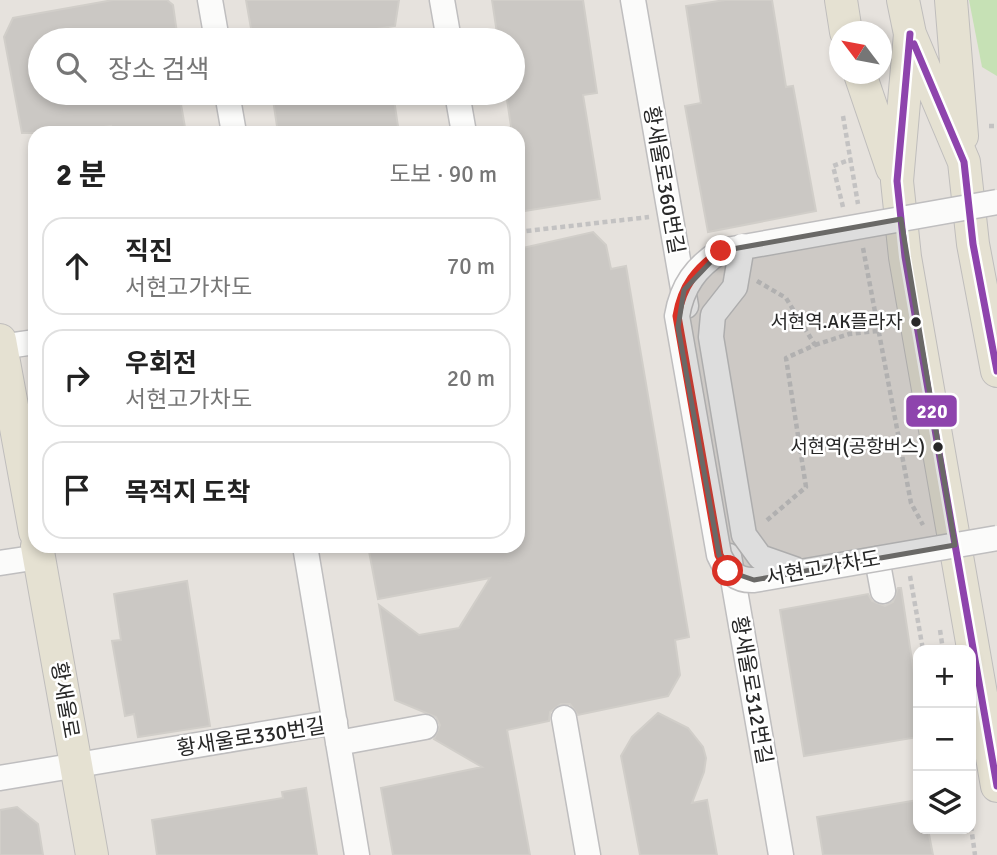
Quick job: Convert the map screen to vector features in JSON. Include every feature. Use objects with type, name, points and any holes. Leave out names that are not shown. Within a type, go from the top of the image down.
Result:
[{"type":"main road","points":[[841,0],[844,21]]},
{"type":"main road","points":[[903,0],[909,34],[964,162]]},
{"type":"main road","points":[[951,0],[973,244],[997,372]]},
{"type":"main road","points":[[909,34],[897,181],[905,257],[997,786]]},
{"type":"main road","points":[[863,84],[897,181]]},
{"type":"main road","name":"황새울로","points":[[0,345],[28,496]]},
{"type":"main road","name":"황새울로","points":[[38,553],[92,855]]},
{"type":"street","points":[[210,0],[215,28]]},
{"type":"street","points":[[442,0],[447,28]]},
{"type":"street","name":"황새울로360번길","points":[[633,0],[709,442]]},
{"type":"street","points":[[229,105],[233,126]]},
{"type":"street","points":[[459,105],[463,126]]},
{"type":"street","name":"서현고가차도","points":[[997,202],[721,251],[705,262],[684,290],[677,316],[714,529],[723,565],[739,579],[754,580],[997,538]]},
{"type":"street","points":[[742,246],[735,287],[713,315],[710,337],[744,535],[760,557],[803,572]]},
{"type":"street","points":[[0,345],[28,343]]},
{"type":"street","name":"황새울로312번길","points":[[709,442],[781,855]]},
{"type":"street","points":[[0,563],[28,549]]},
{"type":"street","points":[[306,553],[336,733],[425,727]]},
{"type":"street","points":[[877,559],[883,591]]},
{"type":"street","points":[[564,718],[588,855]]},
{"type":"street","name":"황새울로330번길","points":[[0,778],[76,765],[336,733],[357,855]]},
{"type":"path","points":[[841,106],[852,159],[858,211]]},
{"type":"path","points":[[989,126],[997,126]]},
{"type":"path","points":[[844,211],[833,166],[852,159]]},
{"type":"path","points":[[525,231],[670,215]]},
{"type":"path","points":[[862,237],[877,331],[911,503],[925,527]]},
{"type":"path","points":[[748,283],[760,280],[786,298],[815,345]]},
{"type":"path","points":[[728,552],[806,487],[786,358],[849,334],[877,331]]},
{"type":"path","points":[[910,576],[922,645]]},
{"type":"path","points":[[939,623],[942,645]]},
{"type":"path","points":[[972,834],[975,855]]},
{"type":"highlighted area","points":[[901,219],[955,545],[754,580],[728,571],[719,555],[678,327],[684,290],[721,251]]},
{"type":"green space","points":[[969,0],[997,0],[997,76],[982,67]]},
{"type":"building","points":[[113,0],[167,0],[173,5],[176,28],[28,28],[28,105],[181,105],[185,126],[28,126],[28,133],[22,133],[4,37],[13,18]]},
{"type":"building","points":[[246,0],[399,0],[395,26],[251,28]]},
{"type":"building","points":[[492,0],[583,0],[597,93],[583,95],[600,199],[525,211],[525,126],[511,126],[508,105],[525,105],[525,28],[496,28]]},
{"type":"building","points":[[725,0],[772,0],[786,87],[793,86],[816,211],[708,232],[685,106],[701,103],[686,6]]},
{"type":"building","points":[[274,105],[395,105],[398,126],[277,126]]},
{"type":"building","points":[[593,232],[606,245],[611,269],[626,266],[689,637],[675,640],[680,675],[668,696],[578,715],[570,704],[561,704],[550,712],[549,721],[507,730],[530,855],[393,855],[381,788],[482,767],[434,739],[440,725],[436,717],[395,700],[379,605],[419,635],[459,628],[490,578],[378,599],[369,553],[525,553],[525,247]]},
{"type":"building","points":[[187,581],[210,726],[138,737],[134,714],[125,716],[112,641],[121,640],[114,594]]},
{"type":"building","points":[[898,588],[901,588],[913,667],[913,738],[804,756],[780,610],[868,594],[872,601],[885,606],[893,602]]},
{"type":"building","points":[[658,713],[688,728],[703,747],[706,758],[704,772],[692,803],[707,800],[717,855],[640,855],[621,756],[632,737]]},
{"type":"building","points":[[306,788],[317,855],[157,855],[152,820],[283,798],[282,792]]},
{"type":"building","points":[[913,801],[913,834],[929,834],[933,855],[823,855],[817,817]]},
{"type":"building","points":[[17,807],[38,824],[43,855],[0,855],[0,810]]},
{"type":"transit line","name":"220","points":[[910,34],[897,181],[905,257],[997,786]]},
{"type":"transit line","name":"220","points":[[914,44],[964,162],[973,244],[997,371]]},
{"type":"place","name":"서현역.AK플라자","points":[[916,322]]},
{"type":"place","name":"서현역(공항버스)","points":[[938,447]]},
{"type":"route","points":[[721,251],[692,275],[684,290],[677,316],[719,555],[728,571]]}]
